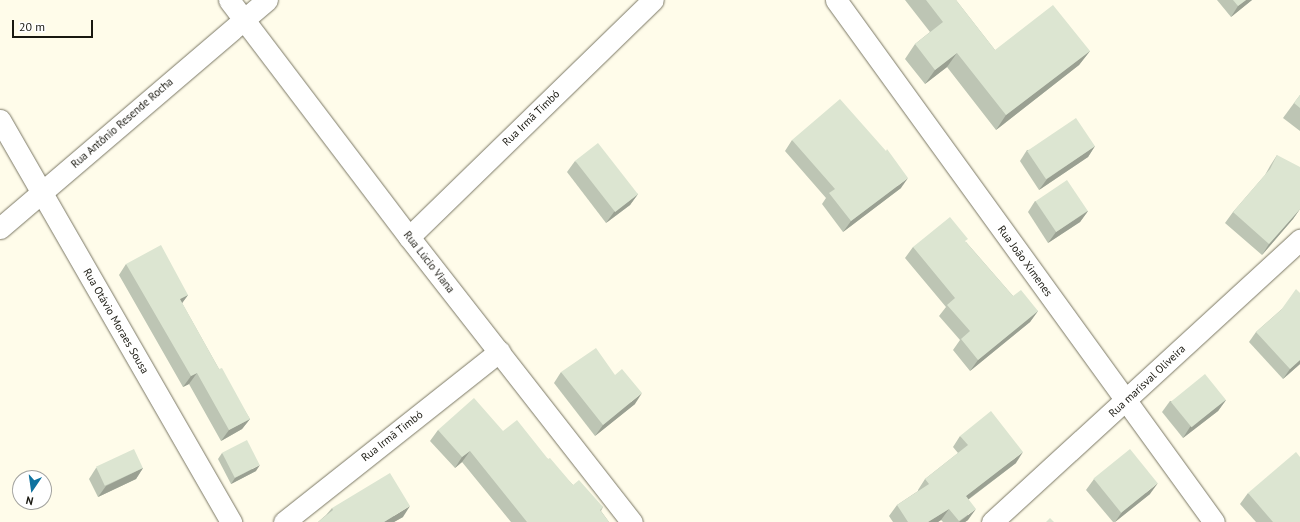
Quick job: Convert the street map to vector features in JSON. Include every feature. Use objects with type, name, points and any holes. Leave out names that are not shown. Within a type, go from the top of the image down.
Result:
[{"type":"street","name":"Rua Lúcio Viana","points":[[229,0],[409,237],[500,351],[632,522]]},
{"type":"street","name":"Rua Antônio Resende Rocha","points":[[0,228],[243,18],[267,0]]},
{"type":"street","name":"Rua Irmã Timbó","points":[[409,237],[653,0]]},
{"type":"street","name":"Rua João Ximenes","points":[[836,0],[1214,522]]},
{"type":"street","name":"Rua Otávio Moraes Sousa","points":[[0,120],[231,522]]},
{"type":"street","name":"Rua marisval Oliveira","points":[[992,522],[1300,240]]},
{"type":"street","name":"Rua Irmã Timbó","points":[[284,522],[500,351]]},
{"type":"building","points":[[926,0],[956,0],[995,50],[1053,5],[1090,51],[1006,115],[957,53],[935,70],[915,44],[943,22]]},
{"type":"building","points":[[1233,0],[1246,0],[1238,6]]},
{"type":"building","points":[[1300,95],[1300,108],[1294,103]]},
{"type":"building","points":[[840,99],[886,151],[887,149],[908,178],[851,221],[829,193],[835,189],[792,140]]},
{"type":"building","points":[[1076,118],[1095,146],[1046,179],[1027,151]]},
{"type":"building","points":[[598,143],[638,194],[615,212],[575,161]]},
{"type":"building","points":[[1277,155],[1300,167],[1300,209],[1269,244],[1233,212],[1270,169]]},
{"type":"building","points":[[1067,180],[1088,211],[1056,232],[1035,201]]},
{"type":"building","points":[[950,217],[968,239],[965,241],[1013,296],[1021,290],[1038,311],[978,360],[961,339],[970,331],[947,305],[955,298],[913,247]]},
{"type":"building","points":[[161,245],[188,295],[180,299],[219,369],[222,368],[250,419],[229,430],[197,373],[191,376],[126,264]]},
{"type":"building","points":[[1296,289],[1300,293],[1300,360],[1290,369],[1256,332],[1281,310]]},
{"type":"building","points":[[596,348],[615,375],[622,369],[642,393],[603,425],[561,372]]},
{"type":"building","points":[[1205,374],[1226,400],[1192,427],[1171,402]]},
{"type":"building","points":[[474,398],[503,431],[517,420],[548,459],[550,458],[573,485],[579,480],[603,507],[600,510],[609,522],[527,522],[470,451],[462,457],[438,430]]},
{"type":"building","points":[[991,411],[1023,452],[966,496],[976,509],[959,521],[949,509],[928,522],[908,522],[897,505],[929,484],[925,479],[968,445],[960,436]]},
{"type":"building","points":[[247,440],[260,465],[235,478],[222,453]]},
{"type":"building","points":[[134,449],[143,468],[105,486],[96,467]]},
{"type":"building","points":[[1130,449],[1158,483],[1121,513],[1093,479]]},
{"type":"building","points":[[1296,452],[1300,457],[1300,522],[1273,522],[1248,493]]},
{"type":"building","points":[[390,473],[410,506],[384,522],[318,522],[333,510],[332,508]]},
{"type":"building","points":[[1050,518],[1054,522],[1046,522]]}]
